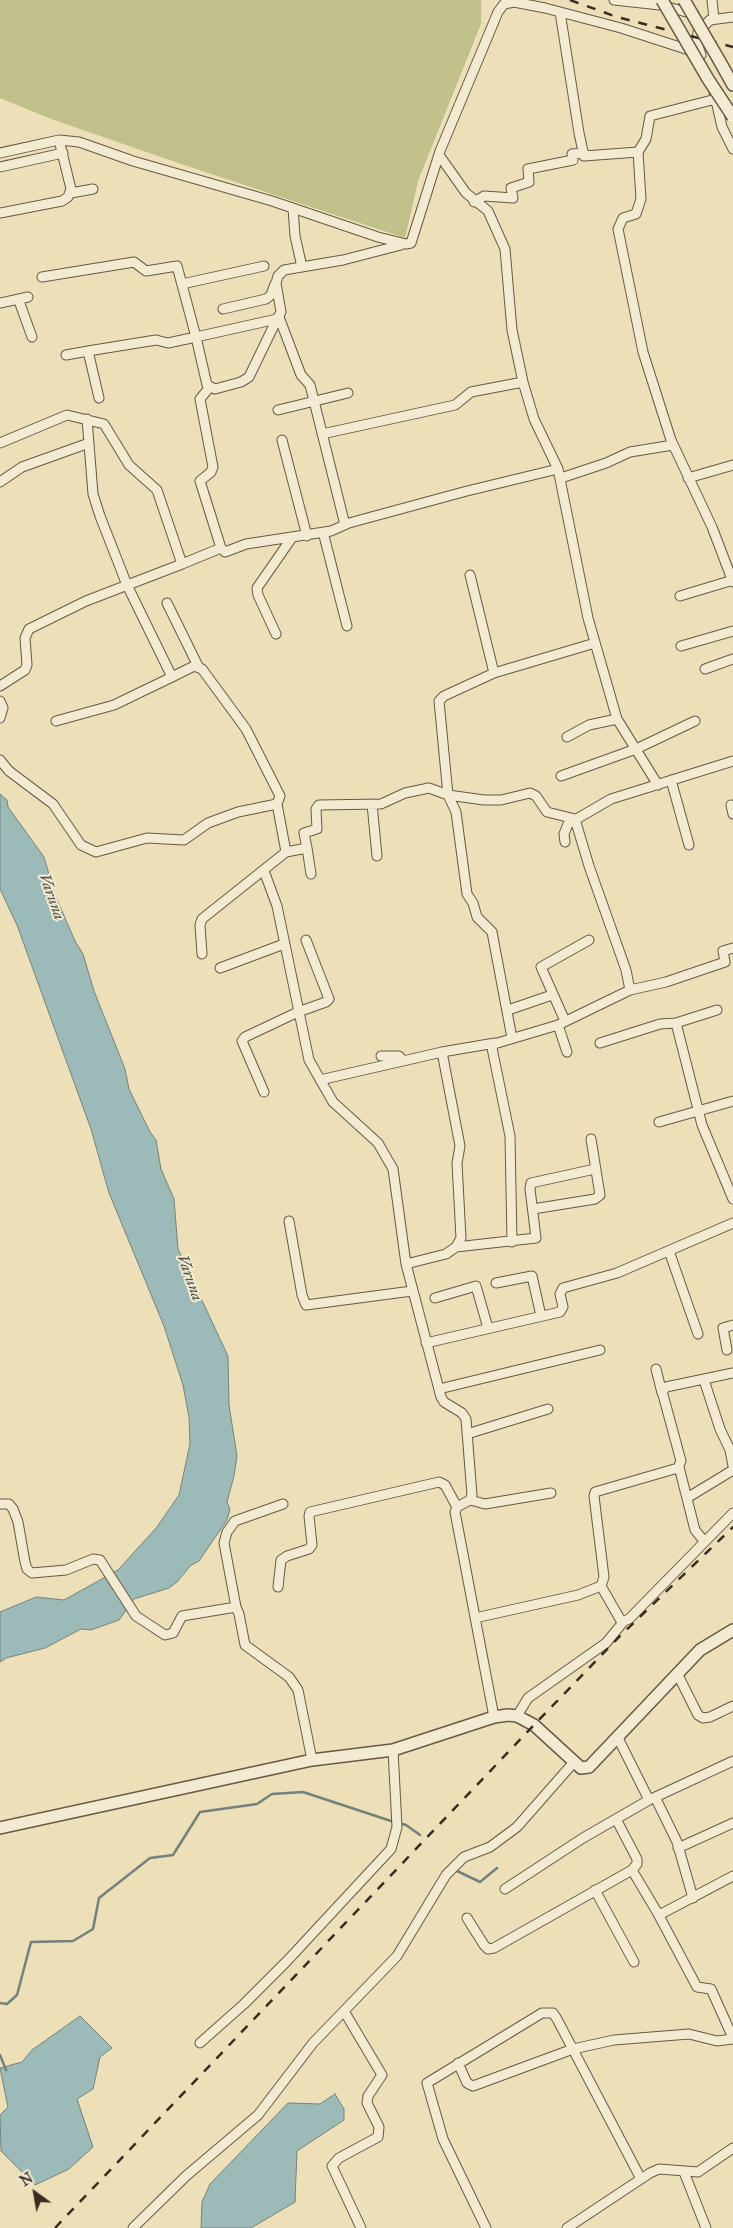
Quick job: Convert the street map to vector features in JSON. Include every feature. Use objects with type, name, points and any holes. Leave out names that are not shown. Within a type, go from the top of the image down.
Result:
[{"type":"street","points":[[614,0],[660,5],[694,14]]},
{"type":"street","points":[[662,0],[708,79],[733,117]]},
{"type":"street","points":[[680,0],[705,26]]},
{"type":"street","points":[[684,0],[733,84]]},
{"type":"street","points":[[712,0],[714,19]]},
{"type":"street","points":[[223,309],[266,299],[271,294],[278,276],[284,270],[343,260],[411,243],[440,155],[501,7],[514,2],[621,28],[696,53],[698,60],[711,78],[724,133],[733,150]]},
{"type":"street","points":[[560,12],[584,156],[638,152]]},
{"type":"street","points":[[702,55],[697,43],[698,32],[710,20],[733,17]]},
{"type":"street","points":[[680,596],[733,581],[712,527],[673,444],[643,352],[618,229],[623,218],[636,214],[641,198],[638,152],[646,139],[650,116],[716,99]]},
{"type":"street","points":[[0,153],[59,140],[79,142],[133,161],[293,208],[402,245]]},
{"type":"street","points":[[59,140],[71,193]]},
{"type":"street","points":[[0,167],[62,153]]},
{"type":"street","points":[[474,202],[484,196],[513,198],[512,188],[529,182],[528,169],[573,160],[572,154],[584,153]]},
{"type":"street","points":[[440,155],[474,202],[488,211],[505,249],[512,330],[523,382],[534,419],[559,473],[588,618],[595,643],[617,720],[658,785]]},
{"type":"street","points":[[0,214],[62,201],[71,193],[93,190]]},
{"type":"street","points":[[293,208],[295,236],[302,266]]},
{"type":"street","points":[[42,277],[134,262],[146,270],[177,266],[209,388]]},
{"type":"street","points":[[182,284],[264,266]]},
{"type":"street","points":[[209,388],[215,389],[245,381],[251,374],[281,312],[276,283]]},
{"type":"street","points":[[0,303],[24,299],[32,337]]},
{"type":"street","points":[[66,355],[156,340],[168,343],[278,318]]},
{"type":"street","points":[[278,318],[301,375],[310,385],[345,525]]},
{"type":"street","points":[[88,351],[99,398]]},
{"type":"street","points":[[322,434],[455,405],[472,392],[523,382]]},
{"type":"street","points":[[209,388],[200,399],[213,466],[211,472],[200,481],[221,548],[225,552],[246,544],[307,536],[467,491],[606,463],[630,452],[673,444]]},
{"type":"street","points":[[278,410],[348,393]]},
{"type":"street","points":[[0,443],[60,417],[73,416],[104,424],[129,465],[157,490],[182,564]]},
{"type":"street","points":[[87,420],[93,494],[127,585],[172,677]]},
{"type":"street","points":[[282,440],[307,536]]},
{"type":"street","points":[[0,482],[22,467],[89,443]]},
{"type":"street","points":[[688,478],[733,465]]},
{"type":"street","points":[[323,532],[347,626]]},
{"type":"street","points":[[276,634],[258,595],[258,588],[291,539]]},
{"type":"street","points":[[0,686],[25,670],[27,665],[25,638],[29,629],[127,585],[221,548]]},
{"type":"street","points":[[470,575],[494,672]]},
{"type":"street","points":[[167,603],[198,666],[246,729],[280,796],[277,804],[286,852]]},
{"type":"street","points":[[681,646],[733,631]]},
{"type":"street","points":[[512,1038],[492,932],[477,917],[473,903],[467,894],[456,812],[448,795],[439,701],[444,696],[494,672],[595,643]]},
{"type":"street","points":[[705,670],[733,659]]},
{"type":"street","points":[[56,721],[114,706],[194,666],[198,666]]},
{"type":"street","points":[[0,701],[3,708],[0,718]]},
{"type":"street","points":[[568,737],[589,725],[617,720]]},
{"type":"street","points":[[561,776],[636,749],[695,720]]},
{"type":"street","points":[[0,760],[9,770],[54,804],[81,845],[96,852],[147,838],[184,840],[208,823],[238,812],[277,804]]},
{"type":"street","points":[[565,842],[565,828],[575,819],[611,799],[733,761]]},
{"type":"street","points":[[671,780],[689,845]]},
{"type":"street","points":[[311,874],[304,833],[318,826],[316,811],[318,806],[385,803],[405,793],[422,789],[435,789],[448,795],[484,800],[502,800],[532,794],[547,812],[575,819]]},
{"type":"street","points":[[372,804],[377,856]]},
{"type":"street","points":[[575,819],[589,866],[626,970],[630,990]]},
{"type":"street","points":[[202,954],[200,925],[202,919],[230,895],[264,872],[286,852],[307,848]]},
{"type":"street","points":[[264,872],[277,906],[309,1060],[333,1102],[378,1143],[393,1169],[406,1264],[439,1389],[444,1402],[462,1413],[466,1419],[472,1491],[470,1500]]},
{"type":"street","points":[[264,1092],[242,1041],[245,1037],[298,1012],[326,1002],[330,997],[306,940]]},
{"type":"street","points":[[567,1052],[561,1023],[541,967],[589,940]]},
{"type":"street","points":[[220,968],[284,944]]},
{"type":"street","points":[[320,1080],[442,1052],[495,1043],[561,1023],[630,990],[666,982],[725,962],[723,951],[733,948]]},
{"type":"street","points":[[508,1010],[552,995]]},
{"type":"street","points":[[600,1043],[660,1024],[676,1023],[717,1010]]},
{"type":"street","points":[[676,1023],[705,1135],[733,1199]]},
{"type":"street","points":[[495,1043],[492,1048],[510,1136],[512,1242]]},
{"type":"street","points":[[406,1264],[446,1254],[456,1247],[461,1238],[457,1163],[460,1146],[442,1052]]},
{"type":"street","points":[[381,1056],[399,1056],[403,1061]]},
{"type":"street","points":[[658,1122],[733,1101]]},
{"type":"street","points":[[533,1209],[598,1197],[600,1193],[591,1139]]},
{"type":"street","points":[[456,1247],[512,1242],[536,1237],[530,1189],[531,1183],[595,1170]]},
{"type":"street","points":[[289,1222],[302,1295],[306,1305],[412,1291]]},
{"type":"street","points":[[426,1343],[562,1310],[560,1294],[563,1288],[612,1274],[733,1223]]},
{"type":"street","points":[[669,1251],[698,1334]]},
{"type":"street","points":[[496,1283],[532,1276],[541,1316]]},
{"type":"street","points":[[435,1298],[476,1286],[488,1328]]},
{"type":"street","points":[[717,1352],[730,1350],[723,1328],[733,1325]]},
{"type":"street","points":[[439,1389],[600,1350]]},
{"type":"street","points":[[656,1369],[681,1461],[679,1467],[695,1530],[704,1542]]},
{"type":"street","points":[[662,1393],[666,1387],[733,1373]]},
{"type":"street","points":[[704,1380],[720,1429],[730,1450],[733,1466]]},
{"type":"street","points":[[467,1434],[548,1409]]},
{"type":"street","points":[[624,1621],[620,1619],[601,1586],[604,1577],[595,1492],[675,1470],[679,1467]]},
{"type":"street","points":[[687,1498],[733,1470]]},
{"type":"street","points":[[278,1587],[281,1560],[287,1556],[309,1549],[312,1545],[310,1512],[439,1482],[445,1486],[456,1507],[455,1512],[494,1717]]},
{"type":"street","points":[[456,1507],[470,1500],[484,1504],[551,1493]]},
{"type":"street","points":[[0,1504],[9,1504],[13,1509],[18,1522],[27,1569],[32,1573],[66,1570],[93,1560],[100,1560],[131,1610],[140,1619],[165,1635],[170,1636],[182,1616],[236,1607]]},
{"type":"street","points":[[283,1504],[235,1521],[226,1532],[224,1543],[245,1645],[289,1676],[298,1690],[312,1760]]},
{"type":"street","points":[[517,1716],[528,1698],[606,1643],[624,1621],[629,1619],[733,1513]]},
{"type":"street","points":[[475,1618],[578,1595],[601,1586]]},
{"type":"street","points":[[0,1828],[312,1760],[392,1750],[494,1717],[517,1716],[534,1725],[581,1768],[589,1767],[700,1650],[733,1630]]},
{"type":"street","points":[[677,1673],[698,1715],[703,1718],[710,1717],[733,1706]]},
{"type":"street","points":[[618,1738],[678,1848],[693,1898]]},
{"type":"street","points":[[200,2043],[256,1992],[361,1883],[391,1849],[397,1827],[392,1750]]},
{"type":"street","points":[[505,1889],[616,1819],[652,1799],[733,1761]]},
{"type":"street","points":[[133,2228],[186,2176],[258,2115],[313,2043],[396,1956],[446,1874],[464,1857],[490,1847],[517,1827],[574,1762]]},
{"type":"street","points":[[467,1918],[484,1945],[488,1949],[494,1948],[632,1870],[637,1864],[637,1859],[616,1819]]},
{"type":"street","points":[[678,1848],[733,1823]]},
{"type":"street","points":[[458,2063],[467,2083],[473,2086],[573,2049],[614,2040],[689,2034],[717,2041],[733,2038],[711,1989],[697,1987],[632,1870]]},
{"type":"street","points":[[657,1912],[661,1914],[733,1876]]},
{"type":"street","points":[[595,1890],[634,1962]]},
{"type":"street","points":[[344,2011],[382,2075],[368,2096],[368,2103],[379,2127],[378,2137],[339,2158],[332,2166],[361,2228]]},
{"type":"street","points":[[486,2228],[443,2139],[427,2088],[431,2079],[542,2013],[553,2013],[641,2178]]},
{"type":"street","points":[[567,2228],[659,2168],[698,2172],[733,2148]]},
{"type":"street","points":[[684,2172],[706,2228]]},
{"type":"green space","points":[[0,0],[481,0],[481,24],[418,181],[405,238],[51,119],[0,98]]},
{"type":"water","name":"Varuna","points":[[0,794],[7,800],[8,807],[44,857],[55,895],[75,941],[83,954],[94,991],[125,1069],[129,1089],[150,1132],[156,1140],[161,1169],[174,1199],[178,1249],[228,1356],[229,1405],[237,1456],[227,1502],[230,1509],[227,1520],[199,1561],[190,1566],[177,1582],[169,1588],[134,1599],[119,1620],[91,1630],[81,1629],[45,1648],[6,1658],[0,1662],[0,1612],[36,1597],[64,1600],[118,1570],[157,1527],[179,1495],[190,1444],[189,1417],[183,1385],[164,1326],[109,1193],[91,1129],[17,925],[0,889]]},
{"type":"water","points":[[80,2016],[112,2048],[100,2057],[93,2089],[77,2099],[93,2147],[69,2169],[35,2185],[1,2151],[0,2115],[8,2107],[0,2068],[22,2062],[32,2050]]},
{"type":"water","points":[[335,2094],[344,2109],[344,2120],[297,2151],[295,2202],[251,2228],[201,2228],[202,2202],[210,2184],[288,2103],[320,2104]]},
{"type":"waterway","points":[[0,2003],[7,2004],[17,1995],[31,1942],[73,1941],[93,1929],[99,1898],[150,1858],[173,1855],[200,1812],[257,1804],[272,1794],[303,1792],[394,1822]]},
{"type":"waterway","points":[[399,1823],[406,1825],[420,1835]]},
{"type":"waterway","points":[[455,1870],[480,1882],[497,1868]]},
{"type":"waterway","points":[[0,2055],[6,2070]]},
{"type":"railway","points":[[570,0],[617,17],[733,47]]},
{"type":"railway","points":[[55,2228],[620,1636],[733,1527]]}]
